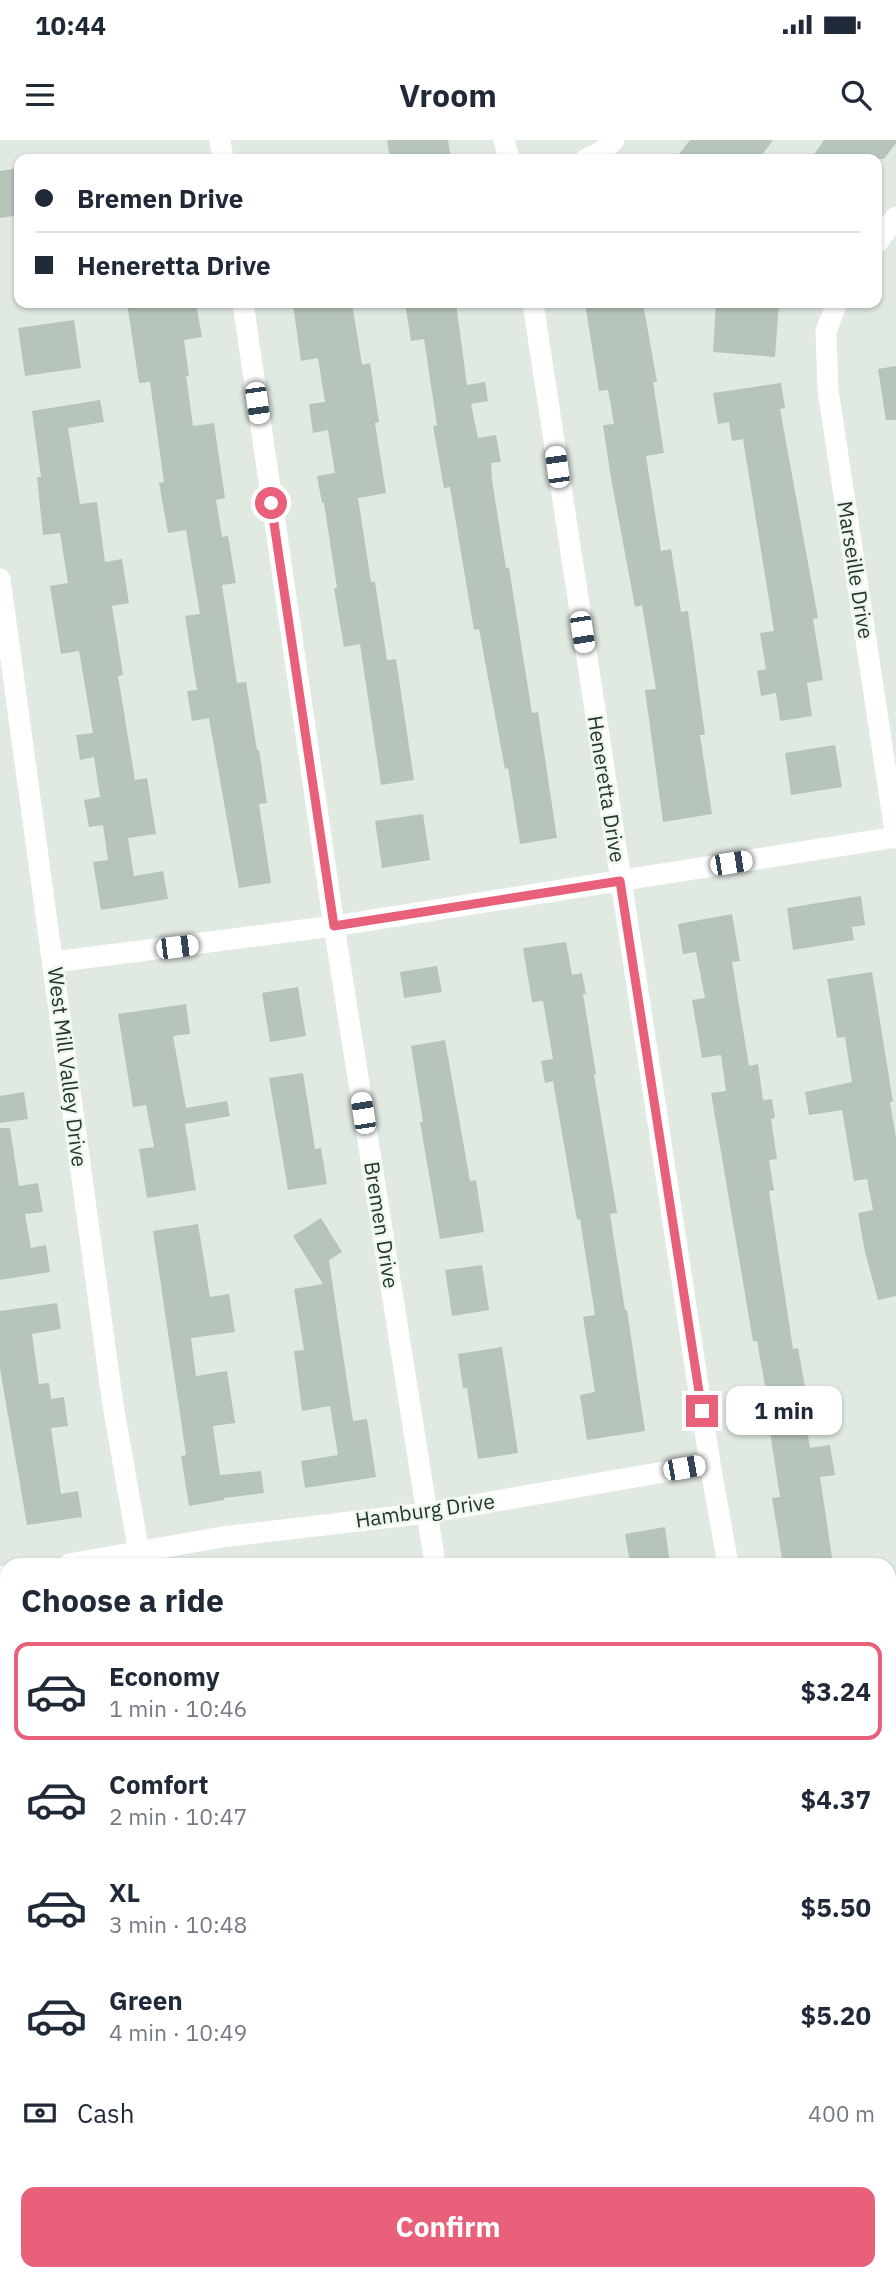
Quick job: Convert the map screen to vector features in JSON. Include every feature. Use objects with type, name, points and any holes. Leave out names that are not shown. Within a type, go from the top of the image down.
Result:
[{"type":"street","points":[[597,154],[614,140]]},
{"type":"street","points":[[882,236],[896,217]]},
{"type":"street","name":"Bremen Drive","points":[[244,308],[334,926],[434,1558]]},
{"type":"street","name":"Heneretta Drive","points":[[534,308],[710,1464],[727,1558]]},
{"type":"street","name":"Marseille Drive","points":[[835,308],[826,331],[828,390],[896,838]]},
{"type":"street","name":"West Mill Valley Drive","points":[[0,581],[111,1392],[140,1558]]},
{"type":"street","points":[[54,962],[334,926],[896,838]]},
{"type":"street","name":"Hamburg Drive","points":[[140,1558],[222,1537],[427,1513],[710,1464]]},
{"type":"building","points":[[387,140],[448,140],[450,154],[389,154]]},
{"type":"building","points":[[690,140],[773,140],[763,154],[679,154]]},
{"type":"building","points":[[824,140],[896,140],[884,159],[882,154],[814,154]]},
{"type":"building","points":[[14,169],[14,216],[0,218],[0,171]]},
{"type":"building","points":[[128,308],[197,308],[202,337],[184,340],[189,376],[186,376],[193,426],[214,423],[225,498],[216,500],[222,537],[228,536],[236,583],[222,585],[237,683],[246,682],[259,750],[267,803],[259,804],[271,883],[239,888],[209,718],[192,721],[187,691],[197,690],[185,616],[200,614],[186,530],[168,533],[159,483],[164,482],[150,382],[139,383]]},
{"type":"building","points":[[293,308],[353,308],[362,365],[370,363],[379,422],[375,423],[386,493],[358,498],[387,660],[396,659],[414,780],[381,785],[360,644],[344,647],[324,503],[317,476],[335,473],[328,430],[313,433],[309,404],[325,402],[318,358],[301,361]]},
{"type":"building","points":[[406,308],[457,308],[467,385],[485,382],[488,401],[471,404],[478,438],[496,435],[501,462],[491,463],[492,480],[532,713],[538,712],[557,838],[520,844],[508,768],[505,769],[479,629],[474,630],[450,487],[444,488],[433,426],[437,425],[424,339],[411,341]]},
{"type":"building","points":[[586,308],[644,308],[657,382],[653,382],[664,453],[646,456],[661,551],[671,549],[681,612],[688,611],[705,735],[700,735],[712,814],[663,822],[645,690],[656,689],[642,605],[635,607],[611,478],[603,425],[614,424],[608,390],[599,391]]},
{"type":"building","points":[[716,308],[779,308],[775,357],[713,352]]},
{"type":"building","points":[[74,320],[81,368],[25,376],[18,328]]},
{"type":"building","points":[[896,366],[896,420],[886,420],[878,369]]},
{"type":"building","points":[[781,383],[785,408],[780,409],[818,618],[813,619],[823,680],[807,683],[812,716],[780,721],[776,693],[761,696],[757,671],[766,669],[760,633],[774,631],[743,439],[732,441],[729,422],[718,424],[713,393]]},
{"type":"building","points":[[100,400],[104,422],[68,428],[80,504],[97,502],[105,562],[122,559],[129,603],[112,606],[123,675],[118,676],[135,780],[147,778],[156,834],[128,838],[134,876],[163,871],[168,899],[101,910],[93,862],[108,860],[103,825],[89,827],[84,800],[100,797],[94,757],[80,760],[76,735],[93,733],[79,651],[61,654],[50,586],[68,583],[60,533],[43,535],[37,477],[41,477],[32,411]]},
{"type":"building","points":[[835,745],[842,787],[791,795],[785,753]]},
{"type":"building","points":[[423,814],[430,860],[382,868],[375,821]]},
{"type":"building","points":[[861,896],[865,925],[852,927],[854,940],[793,950],[787,908]]},
{"type":"building","points":[[732,914],[740,961],[732,962],[749,1066],[758,1064],[763,1100],[772,1099],[775,1118],[771,1119],[777,1159],[769,1160],[774,1190],[769,1191],[793,1349],[798,1348],[808,1403],[803,1404],[810,1448],[830,1445],[835,1475],[820,1477],[832,1558],[782,1558],[772,1498],[780,1497],[770,1432],[773,1431],[757,1341],[753,1341],[711,1093],[726,1091],[721,1055],[702,1058],[692,1000],[705,998],[696,952],[683,954],[678,924]]},
{"type":"building","points":[[566,942],[572,975],[582,973],[586,994],[583,994],[596,1074],[594,1075],[617,1213],[610,1214],[645,1431],[587,1440],[580,1395],[595,1392],[583,1317],[595,1315],[580,1219],[577,1220],[553,1081],[545,1083],[541,1061],[553,1059],[543,1001],[532,1002],[523,948]]},
{"type":"building","points":[[437,966],[442,992],[404,998],[400,972]]},
{"type":"building","points":[[872,972],[893,1102],[890,1102],[896,1138],[896,1296],[878,1300],[858,1213],[873,1210],[867,1179],[854,1181],[842,1110],[809,1115],[805,1092],[852,1082],[845,1037],[837,1038],[827,979]]},
{"type":"building","points":[[298,987],[306,1036],[270,1042],[262,993]]},
{"type":"building","points":[[186,1004],[190,1034],[173,1036],[186,1108],[227,1101],[230,1116],[185,1124],[196,1190],[147,1198],[139,1149],[154,1147],[146,1105],[133,1107],[118,1014]]},
{"type":"building","points":[[445,1040],[470,1181],[476,1180],[484,1232],[440,1239],[420,1122],[423,1122],[411,1046]]},
{"type":"building","points":[[303,1073],[315,1149],[321,1148],[327,1184],[288,1190],[269,1078]]},
{"type":"building","points":[[24,1092],[28,1119],[0,1123],[0,1096]]},
{"type":"building","points":[[0,1128],[10,1128],[19,1186],[38,1183],[43,1212],[25,1214],[31,1248],[46,1245],[50,1272],[0,1280]]},
{"type":"building","points":[[321,1218],[342,1252],[329,1260],[353,1421],[367,1419],[376,1477],[305,1488],[301,1461],[338,1455],[330,1406],[302,1411],[294,1351],[304,1350],[294,1289],[323,1284],[293,1236]]},
{"type":"building","points":[[198,1224],[210,1297],[229,1294],[235,1332],[191,1338],[196,1376],[227,1371],[235,1423],[213,1426],[220,1475],[261,1471],[264,1493],[189,1506],[181,1456],[186,1455],[153,1231]]},
{"type":"building","points":[[482,1265],[489,1310],[452,1316],[445,1270]]},
{"type":"building","points":[[57,1303],[61,1329],[32,1334],[39,1384],[49,1383],[51,1399],[64,1397],[68,1426],[51,1428],[61,1494],[78,1491],[82,1517],[27,1525],[0,1369],[0,1311]]},
{"type":"building","points":[[502,1347],[518,1453],[478,1459],[467,1388],[463,1388],[458,1354]]},
{"type":"building","points":[[665,1527],[669,1558],[629,1558],[625,1534]]},
{"type":"route","points":[[271,503],[334,926],[620,881],[702,1411]]}]
